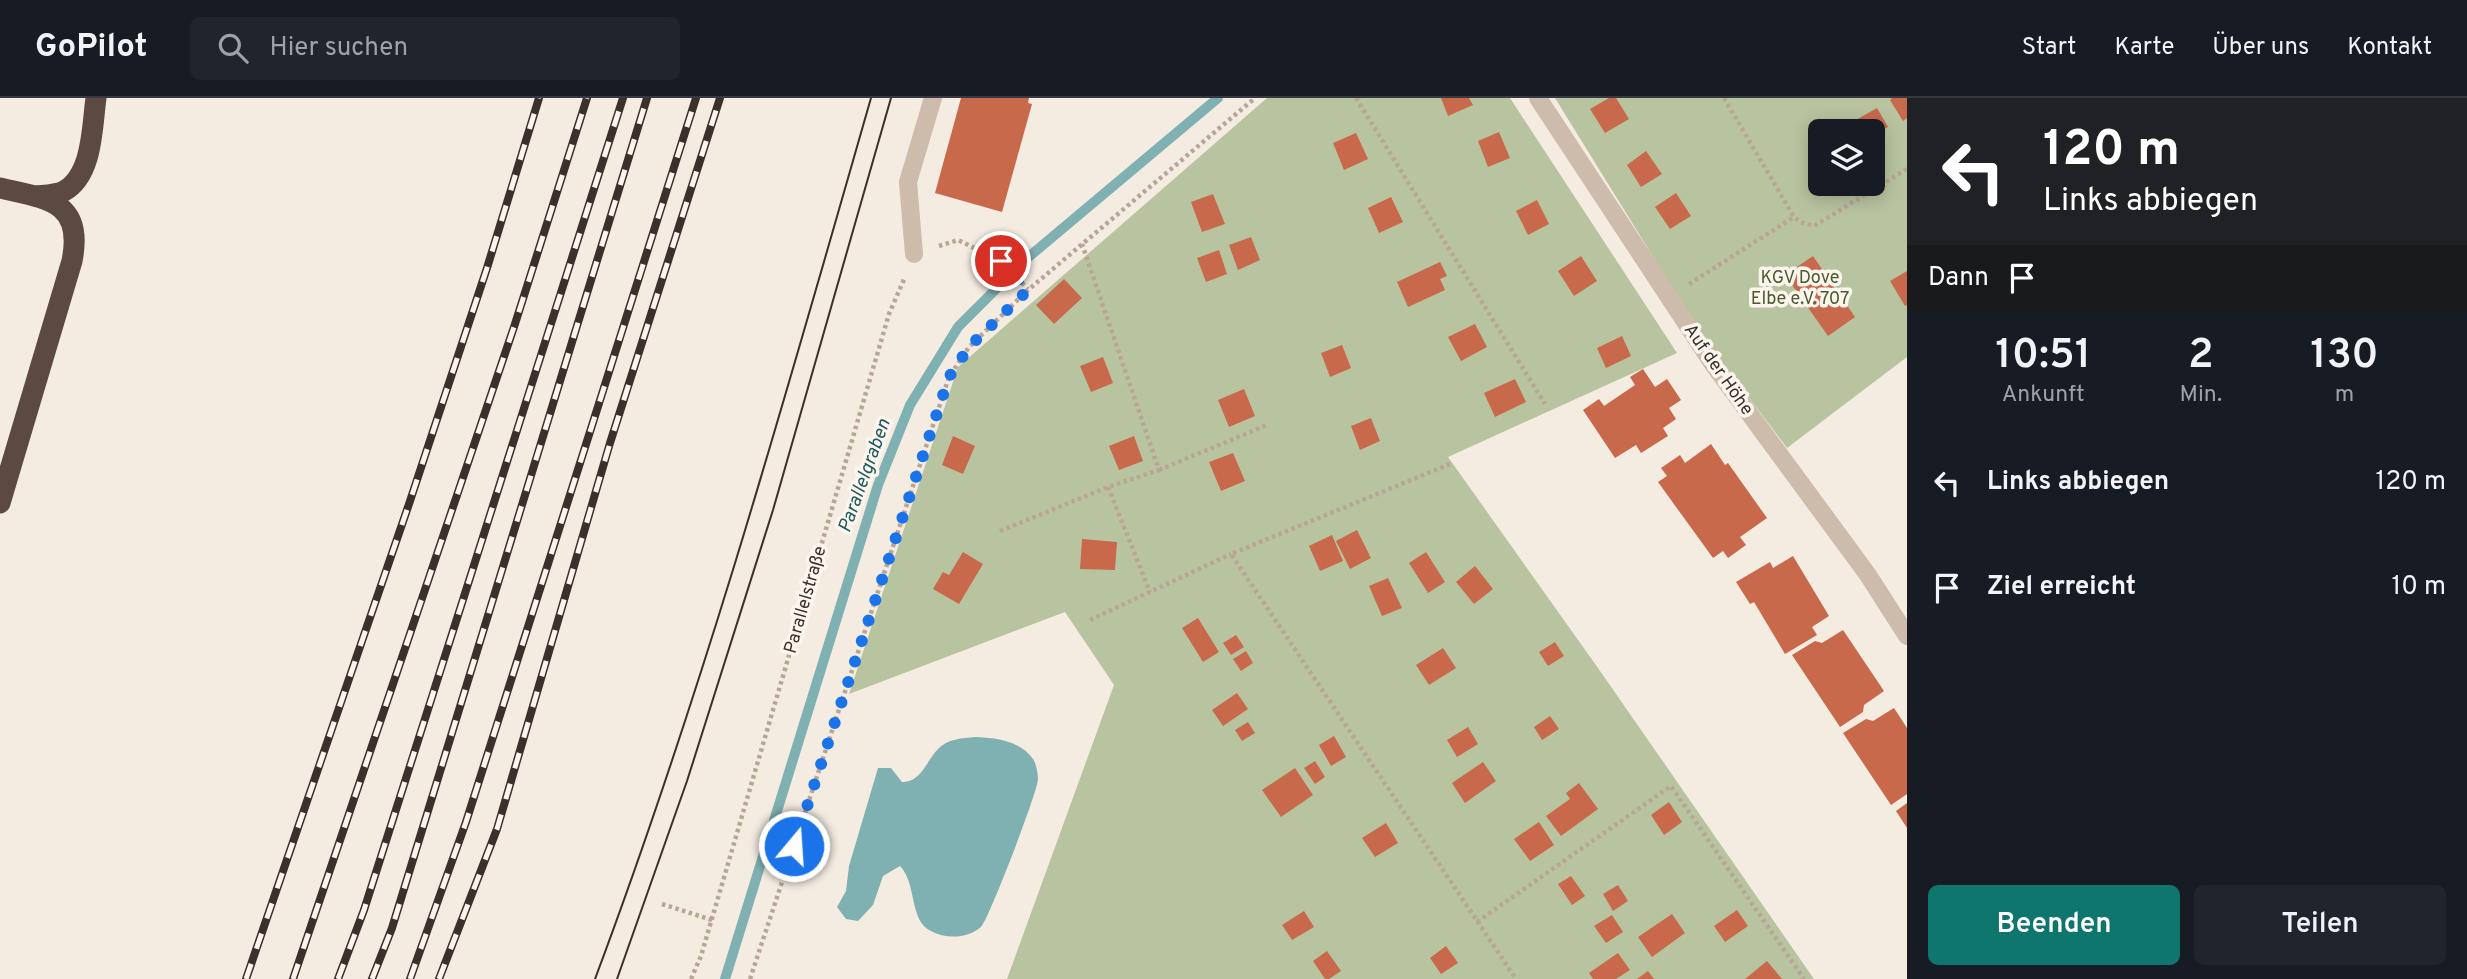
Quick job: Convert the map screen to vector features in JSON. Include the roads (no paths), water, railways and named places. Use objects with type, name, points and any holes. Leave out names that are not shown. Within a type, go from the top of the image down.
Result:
[{"type":"highway","points":[[34,196],[64,190],[78,178],[88,148],[96,98]]},
{"type":"highway","points":[[0,188],[54,203],[67,215],[74,229],[74,250],[0,503]]},
{"type":"street","points":[[914,254],[908,182],[933,98]]},
{"type":"street","name":"Auf der Höhe","points":[[1538,98],[1713,364],[1868,575],[1907,636]]},
{"type":"water","points":[[975,737],[999,739],[1021,748],[1034,761],[1038,779],[1012,855],[981,927],[963,936],[950,936],[937,934],[924,926],[916,911],[909,882],[900,866],[883,876],[873,905],[858,921],[846,919],[837,907],[846,891],[849,866],[878,768],[891,768],[902,782],[909,781],[919,775],[946,743]]},
{"type":"waterway","name":"Parallelgraben","points":[[725,979],[878,485],[910,405],[958,327],[1025,260],[1218,98]]},
{"type":"tram line","points":[[595,979],[672,761],[742,542],[871,98]]},
{"type":"tram line","points":[[617,979],[687,781],[773,510],[891,98]]},
{"type":"railway","points":[[246,979],[409,504],[487,268],[539,98]]},
{"type":"railway","points":[[293,979],[514,327],[587,98]]},
{"type":"railway","points":[[338,979],[364,910],[623,98]]},
{"type":"railway","points":[[372,979],[392,928],[647,98]]},
{"type":"railway","points":[[410,979],[466,822],[696,98]]},
{"type":"railway","points":[[439,979],[497,829],[610,443],[720,98]]},
{"type":"park label","name":"KGV Dove Elbe e.V. 707","points":[[1800,288]]}]
